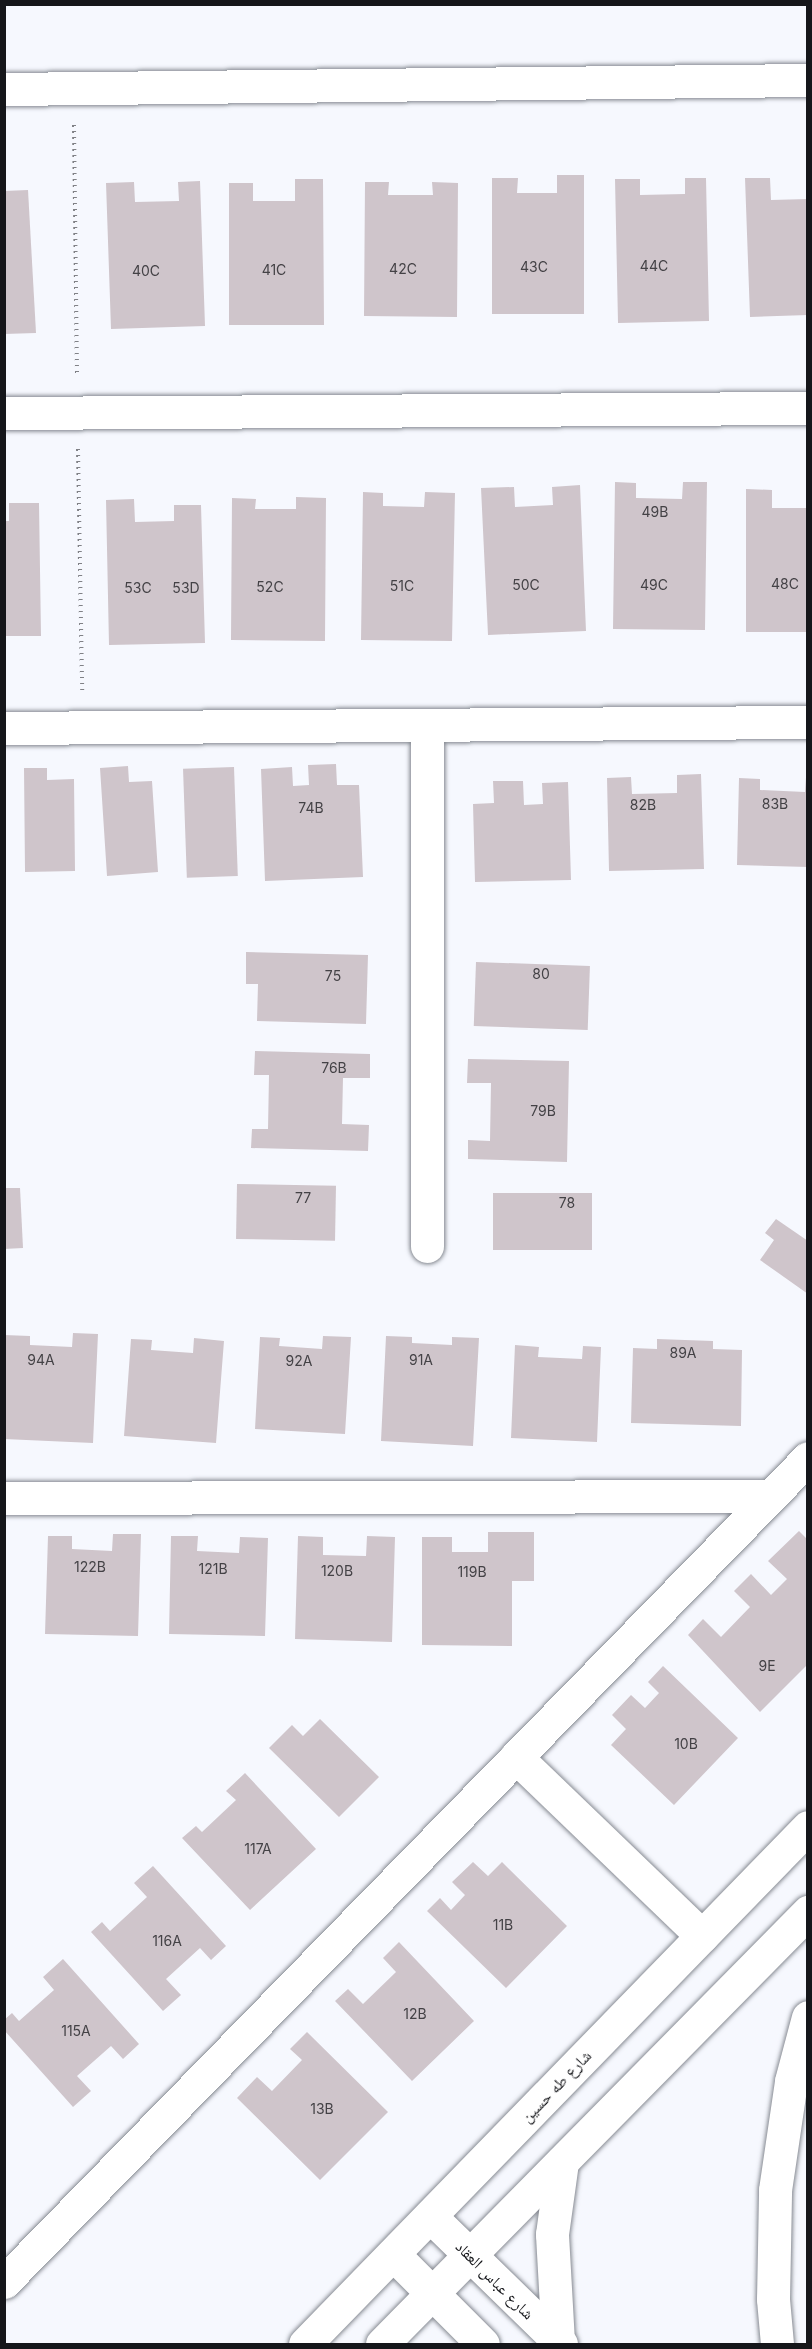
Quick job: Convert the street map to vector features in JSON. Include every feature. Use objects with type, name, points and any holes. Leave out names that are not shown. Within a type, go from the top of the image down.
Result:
[{"type":"street","points":[[4,88],[807,80]]},
{"type":"street","points":[[4,413],[807,408]]},
{"type":"street","points":[[4,728],[807,723]]},
{"type":"street","points":[[427,725],[427,1246]]},
{"type":"street","points":[[4,2282],[807,1458]]},
{"type":"street","points":[[4,1498],[770,1496]]},
{"type":"street","points":[[516,1757],[702,1936]]},
{"type":"street","name":"شارع طه حسين","points":[[305,2344],[807,1827]]},
{"type":"street","points":[[382,2344],[807,1912]]},
{"type":"street","points":[[777,2344],[773,2299],[775,2190],[791,2081],[807,2017]]},
{"type":"street","points":[[559,2343],[552,2261],[562,2162]]},
{"type":"street","name":"شارع عباس العقاد","points":[[430,2216],[559,2343]]},
{"type":"street","points":[[393,2254],[483,2344]]},
{"type":"building","points":[[557,175],[584,175],[584,314],[492,314],[492,178],[518,178],[517,193],[557,193]]},
{"type":"building","points":[[685,178],[706,178],[709,321],[618,323],[615,179],[640,179],[640,195],[685,194]]},
{"type":"building","points":[[745,178],[770,178],[771,200],[808,199],[808,315],[750,317]]},
{"type":"building","points":[[295,179],[323,179],[324,325],[229,325],[229,183],[253,183],[253,201],[295,201]]},
{"type":"building","points":[[200,181],[205,326],[111,329],[106,183],[134,182],[135,202],[179,201],[178,182]]},
{"type":"building","points":[[365,182],[389,182],[388,195],[433,195],[432,182],[458,183],[457,317],[364,316]]},
{"type":"building","points":[[28,190],[36,333],[4,334],[4,191]]},
{"type":"building","points":[[615,482],[636,483],[636,498],[682,499],[683,482],[707,482],[705,630],[613,629]]},
{"type":"building","points":[[580,485],[586,631],[488,635],[481,488],[514,487],[515,507],[553,505],[552,487]]},
{"type":"building","points":[[746,489],[772,490],[772,508],[808,508],[808,632],[746,632]]},
{"type":"building","points":[[363,492],[383,493],[383,506],[424,507],[425,492],[455,493],[452,641],[361,640]]},
{"type":"building","points":[[296,497],[326,498],[325,641],[231,640],[232,498],[256,499],[255,509],[296,509]]},
{"type":"building","points":[[134,499],[135,522],[174,521],[174,505],[201,505],[205,643],[109,645],[106,500]]},
{"type":"building","points":[[9,503],[39,503],[41,636],[4,636],[4,521],[9,521]]},
{"type":"building","points":[[336,764],[337,785],[359,785],[363,877],[265,881],[261,769],[292,767],[293,786],[309,785],[308,765]]},
{"type":"building","points":[[128,766],[129,782],[152,781],[158,872],[107,876],[100,768]]},
{"type":"building","points":[[234,767],[238,876],[187,878],[183,769]]},
{"type":"building","points":[[24,768],[47,768],[47,780],[74,779],[75,871],[25,872]]},
{"type":"building","points":[[701,774],[704,869],[609,871],[607,778],[631,777],[632,794],[677,793],[677,775]]},
{"type":"building","points":[[806,777],[808,867],[737,865],[739,778],[760,779],[760,790],[805,792]]},
{"type":"building","points":[[493,781],[523,781],[524,805],[543,804],[542,783],[568,782],[571,880],[475,882],[473,804],[494,803]]},
{"type":"building","points":[[246,952],[368,955],[366,1024],[257,1021],[258,984],[246,984]]},
{"type":"building","points":[[476,962],[590,966],[588,1030],[474,1026]]},
{"type":"building","points":[[255,1051],[370,1054],[370,1078],[343,1078],[342,1124],[369,1125],[368,1151],[251,1148],[252,1129],[268,1129],[269,1075],[254,1075]]},
{"type":"building","points":[[468,1059],[569,1061],[567,1162],[468,1159],[468,1140],[490,1141],[491,1083],[467,1083]]},
{"type":"building","points":[[237,1184],[336,1186],[335,1241],[236,1239]]},
{"type":"building","points":[[4,1188],[20,1188],[23,1248],[4,1249]]},
{"type":"building","points":[[493,1193],[592,1193],[592,1250],[493,1250]]},
{"type":"building","points":[[776,1219],[808,1241],[808,1294],[760,1260],[774,1240],[765,1233]]},
{"type":"building","points":[[73,1333],[98,1334],[93,1443],[4,1439],[4,1335],[30,1336],[30,1345],[72,1347]]},
{"type":"building","points":[[323,1336],[351,1337],[345,1434],[255,1429],[260,1337],[280,1338],[279,1346],[322,1349]]},
{"type":"building","points":[[386,1336],[412,1337],[412,1343],[452,1345],[452,1337],[479,1338],[473,1446],[381,1441]]},
{"type":"building","points":[[194,1338],[224,1341],[216,1443],[124,1436],[131,1339],[152,1340],[151,1350],[193,1353]]},
{"type":"building","points":[[657,1339],[713,1341],[713,1349],[742,1350],[741,1426],[631,1423],[633,1348],[657,1349]]},
{"type":"building","points":[[515,1345],[539,1347],[538,1357],[582,1359],[583,1346],[601,1347],[597,1442],[511,1438]]},
{"type":"building","points":[[799,1531],[808,1540],[808,1664],[760,1712],[688,1635],[703,1619],[721,1637],[750,1607],[734,1591],[751,1574],[771,1595],[787,1579],[768,1561]]},
{"type":"building","points":[[488,1532],[534,1532],[534,1581],[512,1581],[512,1646],[422,1645],[422,1537],[452,1537],[452,1552],[488,1552]]},
{"type":"building","points":[[113,1534],[141,1534],[138,1636],[45,1634],[48,1536],[72,1536],[72,1549],[112,1551]]},
{"type":"building","points":[[171,1536],[198,1536],[197,1551],[239,1553],[240,1537],[268,1538],[265,1636],[169,1634]]},
{"type":"building","points":[[298,1536],[323,1537],[323,1555],[366,1556],[367,1536],[395,1537],[392,1642],[295,1639]]},
{"type":"building","points":[[663,1666],[738,1738],[674,1805],[611,1745],[626,1729],[612,1715],[631,1695],[645,1708],[659,1693],[648,1682]]},
{"type":"building","points":[[320,1719],[379,1777],[339,1817],[269,1748],[292,1725],[303,1736]]},
{"type":"building","points":[[245,1773],[316,1849],[250,1910],[182,1838],[196,1826],[202,1832],[236,1800],[226,1791]]},
{"type":"building","points":[[473,1862],[488,1876],[502,1862],[567,1926],[506,1988],[427,1911],[440,1898],[451,1910],[465,1895],[452,1882]]},
{"type":"building","points":[[153,1866],[226,1946],[211,1960],[200,1948],[166,1979],[181,1995],[163,2011],[91,1932],[102,1922],[110,1931],[147,1897],[134,1883]]},
{"type":"building","points":[[399,1942],[474,2021],[412,2081],[335,2001],[348,1989],[363,2004],[396,1972],[383,1958]]},
{"type":"building","points":[[63,1959],[139,2044],[123,2059],[111,2046],[77,2076],[91,2091],[73,2107],[4,2030],[4,2020],[12,2013],[19,2021],[54,1990],[43,1977]]},
{"type":"building","points":[[307,2032],[388,2112],[320,2180],[237,2098],[257,2077],[272,2091],[302,2060],[290,2049]]}]
